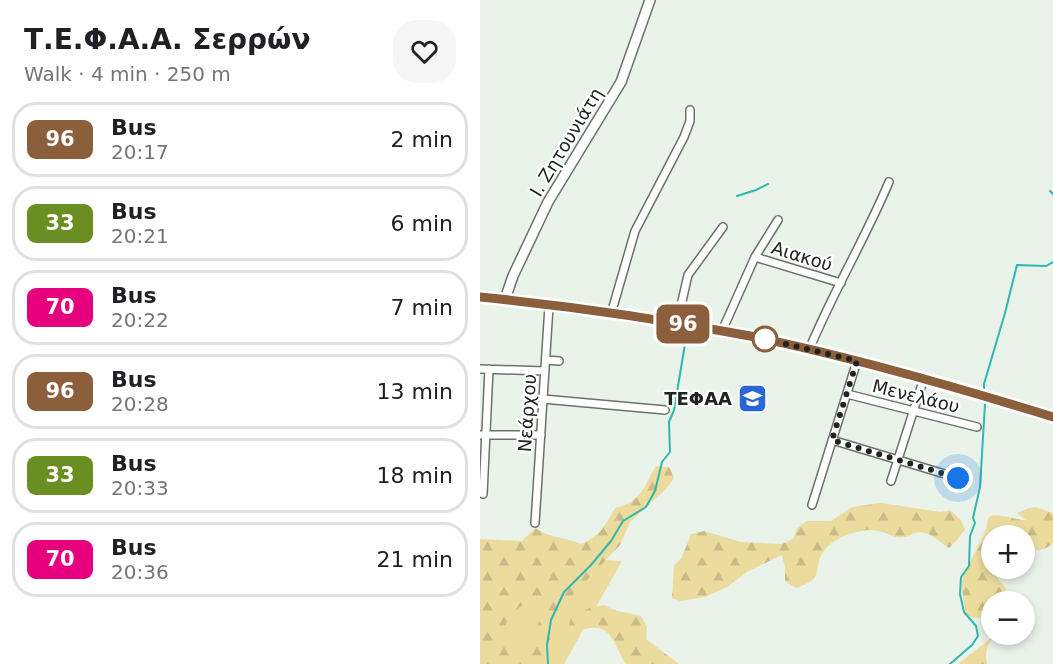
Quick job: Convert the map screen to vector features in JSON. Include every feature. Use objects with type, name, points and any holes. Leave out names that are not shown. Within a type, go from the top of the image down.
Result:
[{"type":"street","name":"Ι. Ζητουνιάτη","points":[[505,299],[513,276],[548,202],[618,86],[650,0]]},
{"type":"street","points":[[611,314],[635,231],[684,137],[690,121],[690,110]]},
{"type":"street","points":[[808,350],[870,226],[889,182]]},
{"type":"street","points":[[722,331],[755,257],[778,220]]},
{"type":"street","points":[[677,323],[688,275],[723,227]]},
{"type":"street","name":"Αιακού","points":[[755,257],[841,283]]},
{"type":"street","points":[[480,297],[722,331],[924,378],[1053,417]]},
{"type":"street","name":"Νεάρχου","points":[[535,523],[549,306]]},
{"type":"street","points":[[546,360],[559,361]]},
{"type":"street","points":[[812,505],[857,361]]},
{"type":"street","points":[[480,369],[545,371]]},
{"type":"street","points":[[483,494],[483,435],[489,369]]},
{"type":"street","points":[[891,481],[924,378]]},
{"type":"street","name":"Μενελάου","points":[[846,394],[977,427]]},
{"type":"street","points":[[543,399],[665,411]]},
{"type":"street","points":[[483,435],[541,435]]},
{"type":"street","points":[[832,440],[958,478]]},
{"type":"green space","points":[[656,466],[669,467],[674,478],[666,489],[630,522],[620,545],[553,616],[546,651],[546,664],[480,664],[480,539],[522,541],[535,528],[546,534],[581,544],[598,534],[615,508],[631,502],[641,493]],"holes":[[[541,596],[542,616],[531,644],[524,647],[512,644],[506,636],[505,629],[512,615],[526,603]]]},
{"type":"green space","points":[[881,503],[941,512],[950,510],[960,519],[965,529],[949,548],[923,532],[895,537],[875,530],[859,531],[842,537],[829,546],[820,557],[817,572],[812,581],[796,588],[785,581],[782,555],[747,572],[727,587],[705,597],[680,601],[672,598],[674,566],[682,557],[691,534],[704,531],[741,542],[782,544],[793,539],[797,528],[807,521],[831,521],[852,507]]},
{"type":"green space","points":[[1036,507],[1053,513],[1053,543],[1047,548],[1035,550],[1035,525],[987,525],[990,516],[999,515],[1026,520],[1017,513]]},
{"type":"green space","points":[[981,542],[981,579],[999,579],[1006,588],[1006,591],[981,591],[981,617],[973,618],[965,614],[962,581]]},
{"type":"green space","points":[[480,553],[622,561],[564,664],[480,664]]},
{"type":"green space","points":[[605,605],[618,611],[641,616],[647,627],[646,639],[679,664],[626,664],[613,640],[605,631],[599,628],[568,630],[571,617],[592,607]]},
{"type":"green space","points":[[982,645],[988,645],[987,664],[958,664]]},
{"type":"waterway","points":[[737,196],[768,184]]},
{"type":"waterway","points":[[1050,191],[1053,194]]},
{"type":"waterway","points":[[984,389],[1017,265],[1046,266],[1053,262]]},
{"type":"waterway","points":[[548,664],[547,645],[551,620],[564,592],[611,541],[623,521],[646,507],[655,491],[662,462],[670,452],[669,422],[674,410],[687,332]]},
{"type":"waterway","points":[[950,664],[972,645],[978,636],[976,626],[964,612],[960,594],[961,577],[969,566],[970,536],[975,523],[973,518],[980,487],[985,404]]},
{"type":"bus line","name":"96","points":[[480,297],[677,323],[751,337],[924,378],[1053,417]]},
{"type":"place","name":"ΤΕΦΑΑ","points":[[753,398]]},
{"type":"route","points":[[765,339],[857,361],[832,440],[958,478]]}]
